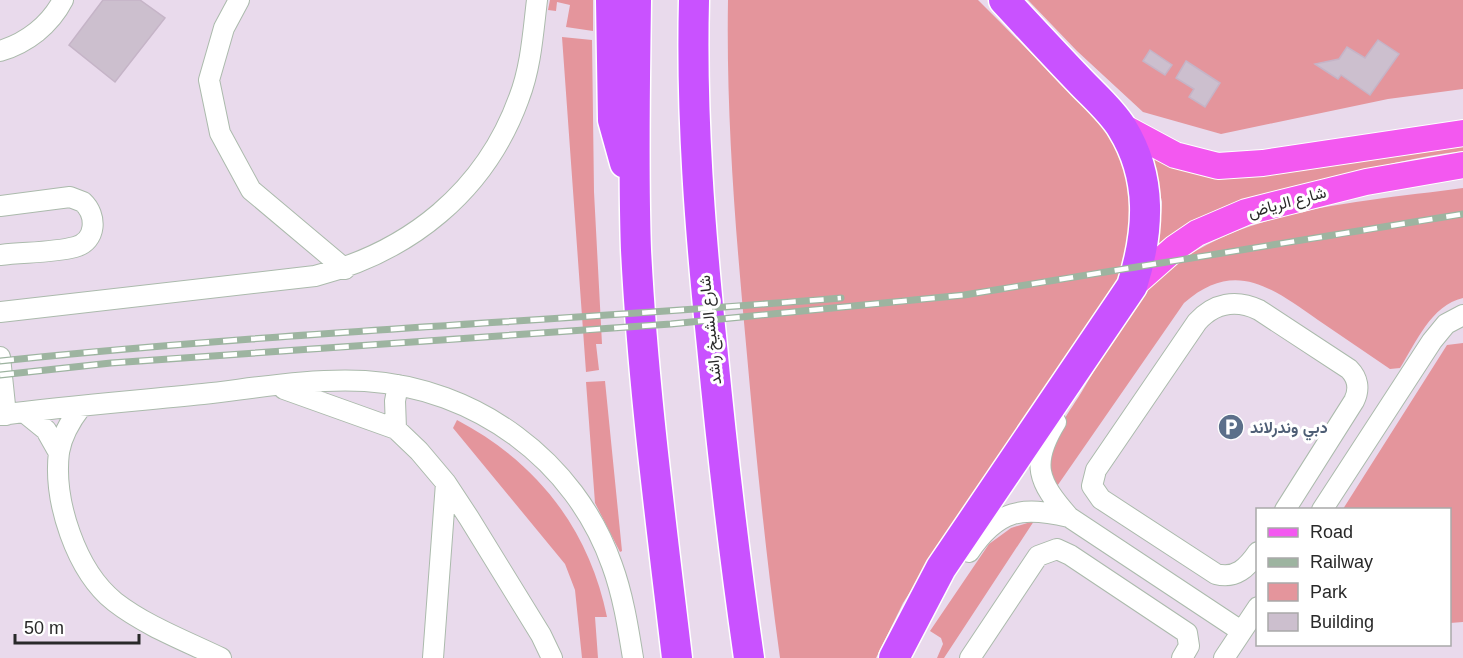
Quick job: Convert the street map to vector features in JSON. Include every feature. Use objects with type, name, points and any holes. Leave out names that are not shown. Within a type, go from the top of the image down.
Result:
[{"type":"highway","points":[[611,0],[613,120],[624,162],[634,179]]},
{"type":"highway","points":[[636,0],[634,179],[647,398],[678,658]]},
{"type":"highway","name":"شارع الشيخ راشد","points":[[694,0],[694,90],[703,255],[725,478],[749,658]]},
{"type":"highway","points":[[894,658],[924,597],[1132,286],[1143,252],[1145,197],[1136,155],[1121,126],[1004,0]]},
{"type":"main road","points":[[1121,126],[1175,155],[1218,166],[1263,163],[1463,133]]},
{"type":"main road","name":"شارع الرياض","points":[[1132,286],[1175,248],[1221,221],[1273,204],[1366,182],[1463,165]]},
{"type":"street","points":[[0,51],[37,32],[49,21],[63,0]]},
{"type":"street","points":[[239,0],[224,28],[209,80],[220,133],[251,190],[345,269]]},
{"type":"street","points":[[0,312],[291,280],[345,269],[400,244],[424,228],[471,182],[489,158],[520,98],[528,66],[537,0]]},
{"type":"street","points":[[1437,169],[1451,175],[1463,176]]},
{"type":"street","points":[[0,206],[70,197],[83,202],[93,220],[86,240],[74,247],[0,255]]},
{"type":"street","points":[[1256,554],[1249,565],[1237,573],[1216,574],[1101,499],[1092,486],[1096,470],[1197,322],[1210,310],[1235,303],[1251,306],[1349,369],[1356,378],[1358,389],[1354,401],[1286,508]]},
{"type":"street","points":[[1306,476],[1328,501],[1438,332],[1463,315]]},
{"type":"street","points":[[0,357],[10,414]]},
{"type":"street","points":[[1084,360],[1075,389],[1043,444],[1040,460],[1041,476],[1046,490],[1070,517],[1241,631]]},
{"type":"street","points":[[10,414],[276,386],[364,381],[398,385],[451,399],[493,419],[519,438],[564,482],[594,526],[612,564],[621,595],[633,658]]},
{"type":"street","points":[[396,429],[394,408],[398,385]]},
{"type":"street","points":[[276,386],[396,429],[420,451],[446,483],[541,635],[552,658]]},
{"type":"street","points":[[81,407],[68,428],[59,453],[61,492],[68,533],[87,570],[115,601],[221,658]]},
{"type":"street","points":[[10,414],[46,430],[59,453]]},
{"type":"street","points":[[433,658],[446,483]]},
{"type":"street","points":[[924,597],[953,572],[983,532],[1001,518],[1028,511],[1070,517]]},
{"type":"street","points":[[970,658],[1038,556],[1057,549],[1070,555],[1187,633],[1189,646],[1182,658]]},
{"type":"street","points":[[1224,658],[1256,608]]},
{"type":"green space","points":[[550,0],[593,0],[593,31],[566,27],[570,5],[557,2],[556,11],[548,10]]},
{"type":"green space","points":[[728,0],[978,0],[1103,128],[1114,145],[1128,183],[1131,222],[1129,242],[1118,281],[949,531],[903,603],[876,658],[780,658],[750,393],[739,266],[730,133]]},
{"type":"green space","points":[[1028,0],[1463,0],[1463,89],[1388,99],[1221,134],[1143,112],[1077,51]]},
{"type":"green space","points":[[562,37],[592,40],[594,192],[602,344],[596,344],[599,370],[586,372]]},
{"type":"green space","points":[[1463,144],[1463,151],[1379,167],[1241,202],[1199,219],[1159,243],[1162,202],[1152,158],[1177,169],[1195,172]]},
{"type":"green space","points":[[1463,188],[1463,298],[1442,308],[1433,317],[1400,368],[1390,369],[1269,289],[1237,280],[1220,282],[1203,289],[1184,303],[1053,492],[1048,479],[1047,465],[1059,428],[1131,311],[1151,286],[1182,260],[1217,240],[1256,224],[1297,213],[1382,198]]},
{"type":"green space","points":[[1463,343],[1463,622],[1451,623],[1451,508],[1344,508],[1447,345]]},
{"type":"green space","points":[[605,381],[622,551],[620,552],[595,503],[586,382]]},
{"type":"green space","points":[[457,420],[512,456],[555,501],[573,527],[599,585],[607,617],[595,617],[598,658],[582,658],[575,590],[565,564],[453,428]]},
{"type":"green space","points":[[1034,521],[944,658],[937,658],[943,644],[941,638],[930,631],[989,544],[1011,528]]},
{"type":"building","points":[[103,0],[140,0],[165,18],[115,82],[69,45]]},
{"type":"building","points":[[1378,40],[1399,54],[1370,95],[1341,75],[1338,79],[1315,64],[1339,59],[1347,47],[1365,58]]},
{"type":"building","points":[[1150,50],[1172,65],[1165,75],[1143,61]]},
{"type":"building","points":[[1186,61],[1220,83],[1205,107],[1189,97],[1194,89],[1176,78]]},
{"type":"railway","points":[[0,375],[111,363],[671,324],[964,295],[1463,214]]},
{"type":"railway","points":[[0,361],[315,334],[841,298]]},
{"type":"place","name":"دبي وندرلاند","points":[[1231,427]]}]
